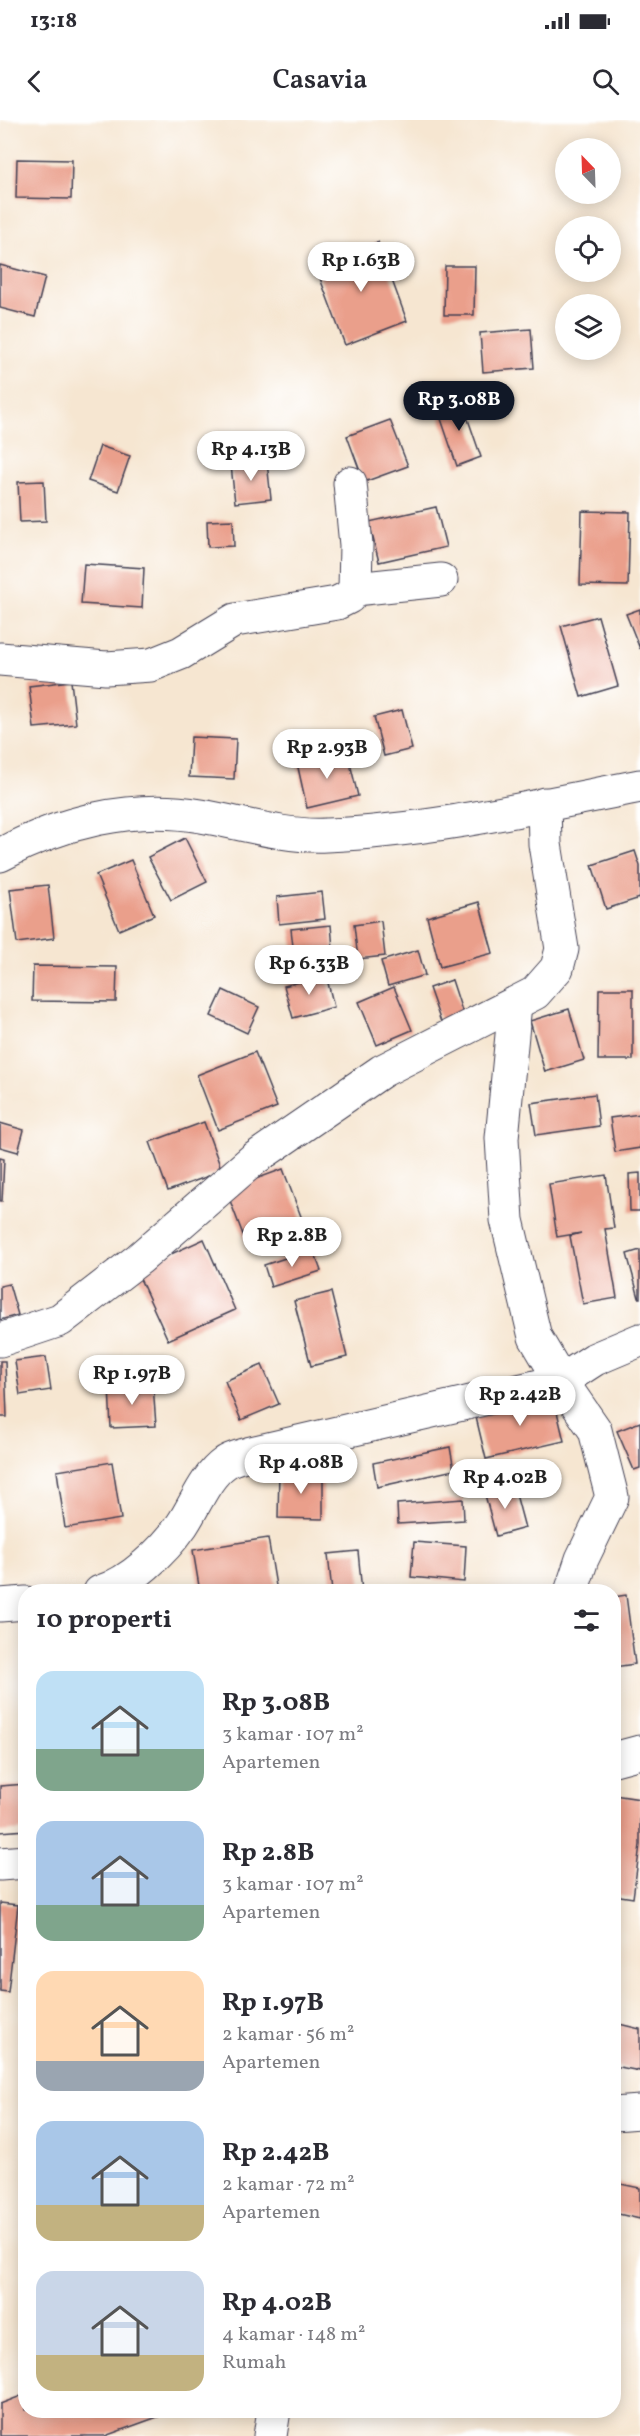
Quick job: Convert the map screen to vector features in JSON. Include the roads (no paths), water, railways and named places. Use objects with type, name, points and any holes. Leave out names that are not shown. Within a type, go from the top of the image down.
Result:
[{"type":"street","points":[[350,483],[356,544],[355,590]]},
{"type":"street","points":[[0,659],[106,668],[151,665],[182,653],[235,620],[337,603],[355,590],[441,580]]},
{"type":"street","points":[[0,855],[22,843],[80,821],[143,811],[198,815],[273,831],[324,835],[427,826],[640,786]]},
{"type":"street","points":[[0,1340],[60,1320],[139,1258],[255,1159],[382,1071],[535,993],[548,982],[557,968],[562,949],[545,844],[544,804]]},
{"type":"street","points":[[514,1004],[502,1138],[507,1220],[535,1337],[561,1381],[595,1430],[612,1497],[582,1559],[574,1584]]},
{"type":"street","points":[[118,1584],[155,1555],[181,1526],[203,1489],[224,1463],[251,1453],[561,1381],[595,1359],[640,1340]]},
{"type":"street","points":[[0,1605],[18,1604]]},
{"type":"street","points":[[621,1757],[640,1752]]},
{"type":"street","points":[[0,1864],[18,1863]]},
{"type":"street","points":[[621,2113],[640,2112]]},
{"type":"street","points":[[270,2436],[273,2418]]}]
